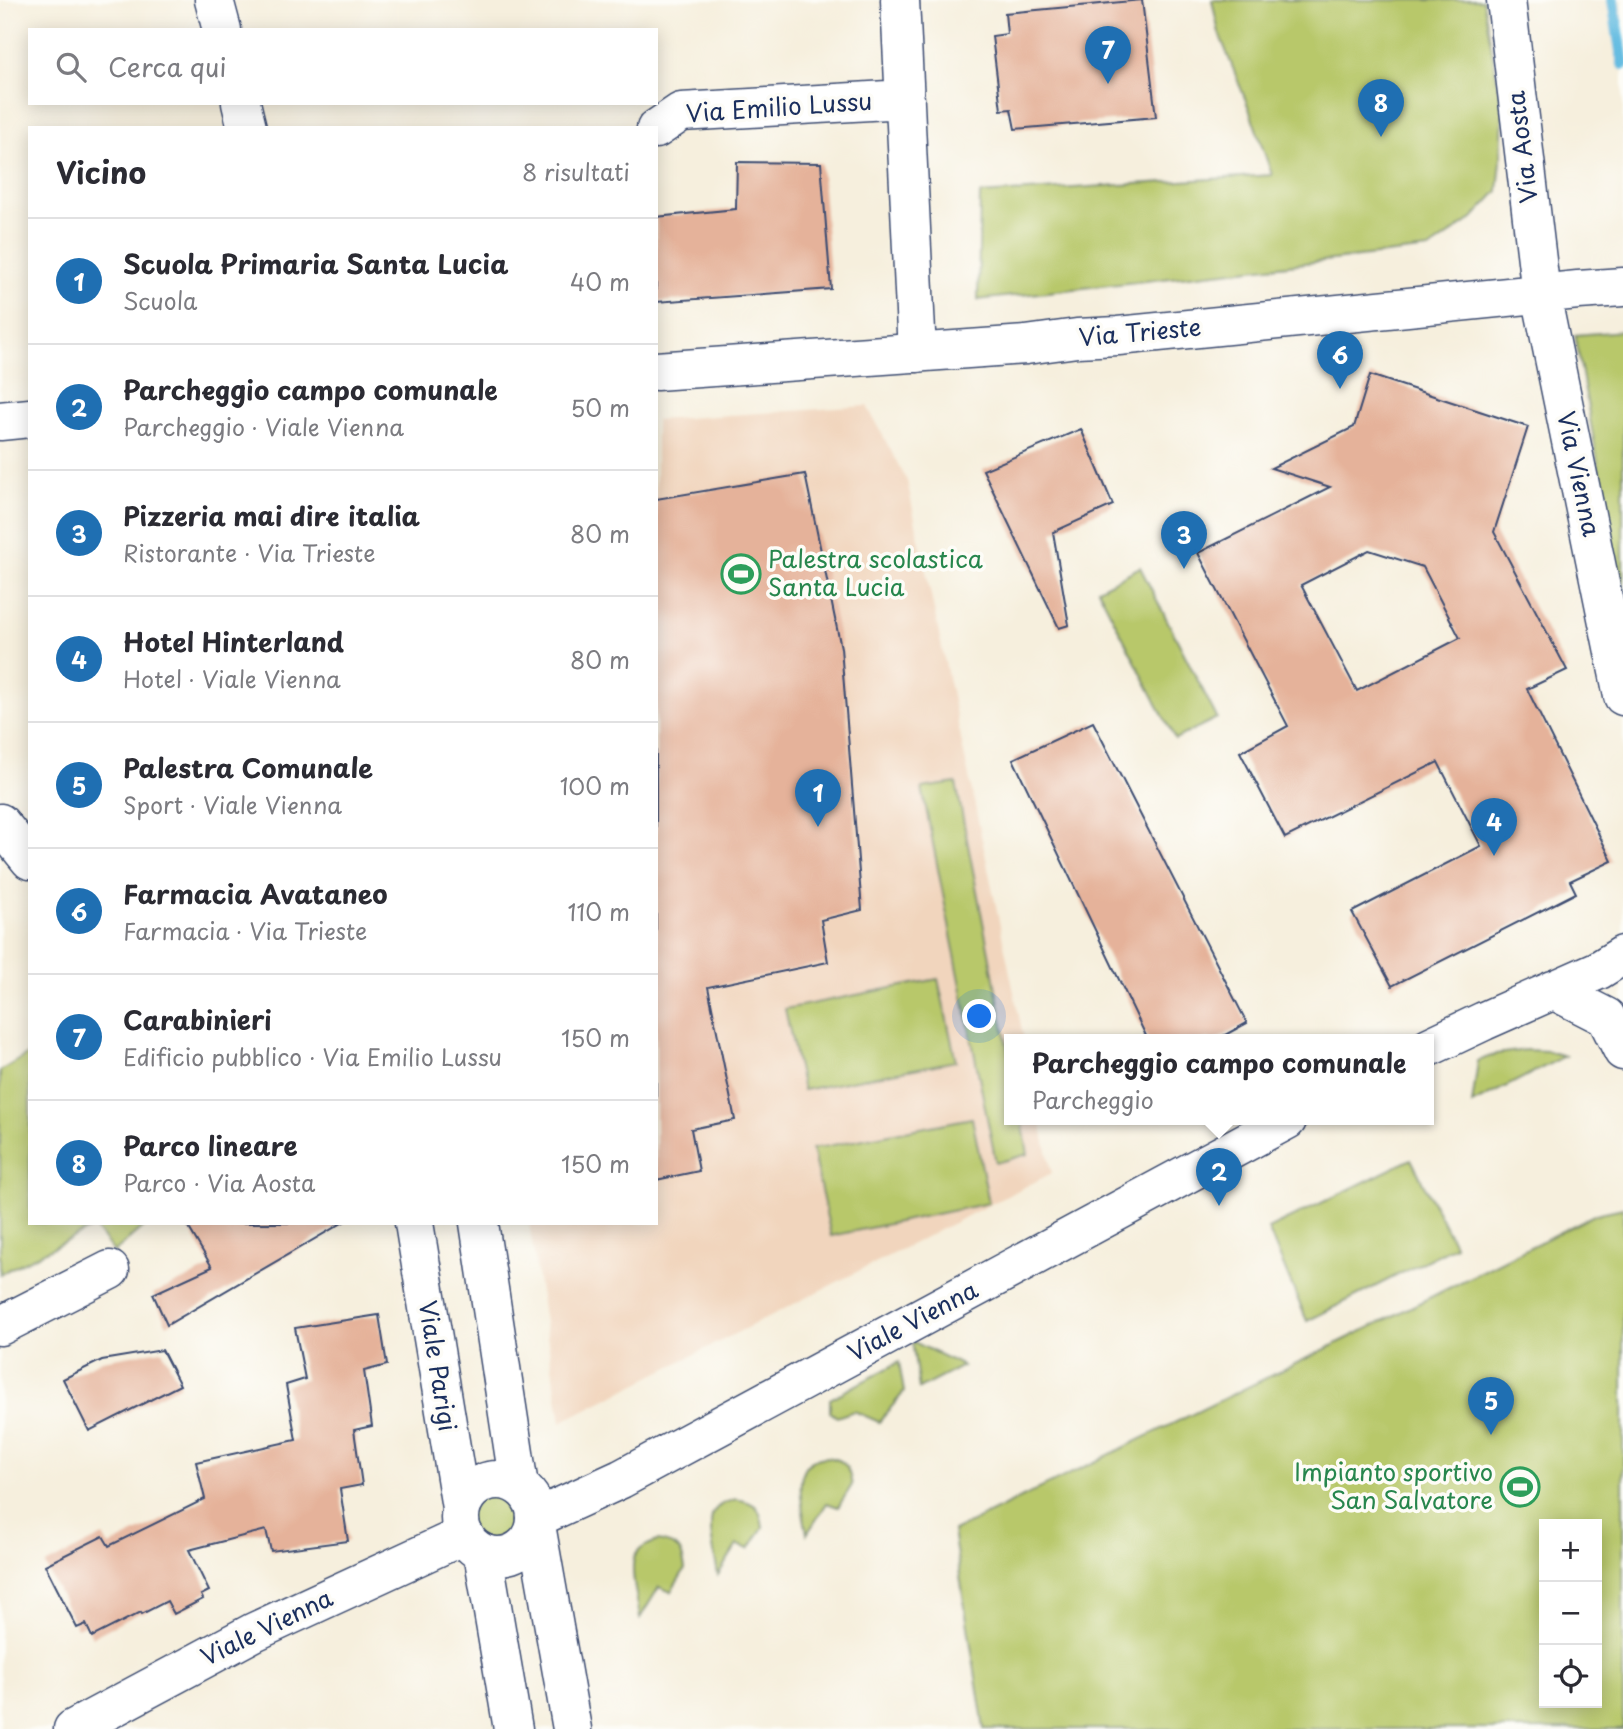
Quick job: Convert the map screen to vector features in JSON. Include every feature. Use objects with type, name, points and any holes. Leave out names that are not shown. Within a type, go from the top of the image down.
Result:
[{"type":"street","points":[[214,0],[221,28]]},
{"type":"street","name":"Via Emilio Lussu","points":[[900,0],[917,353]]},
{"type":"street","name":"Via Aosta","points":[[1506,0],[1559,292]]},
{"type":"street","name":"Via Emilio Lussu","points":[[658,128],[681,112],[905,99]]},
{"type":"street","points":[[241,105],[247,126]]},
{"type":"street","name":"Via Trieste","points":[[658,372],[1026,345],[1623,287]]},
{"type":"street","name":"Via Vienna","points":[[1559,292],[1623,696]]},
{"type":"street","points":[[0,421],[28,418]]},
{"type":"street","points":[[0,823],[28,858]]},
{"type":"street","points":[[1434,1045],[1611,962]]},
{"type":"street","points":[[1553,990],[1606,1017],[1623,1051]]},
{"type":"street","name":"Viale Vienna","points":[[530,1510],[621,1479],[1278,1125]]},
{"type":"street","name":"Viale Parigi","points":[[414,1225],[470,1533],[513,1729]]},
{"type":"street","points":[[479,1225],[572,1729]]},
{"type":"street","points":[[0,1326],[110,1270]]},
{"type":"street","points":[[508,1481],[530,1510],[532,1536],[514,1553],[490,1556],[470,1533],[466,1497],[474,1488],[484,1483],[508,1481]]},
{"type":"street","name":"Viale Vienna","points":[[73,1729],[254,1632],[470,1533]]},
{"type":"shaded area","points":[[867,406],[907,481],[1023,1034],[1004,1034],[1004,1125],[1041,1125],[1052,1173],[561,1422],[529,1225],[658,1225],[658,420]]},
{"type":"green space","points":[[1212,0],[1483,0],[1503,112],[1498,191],[1473,218],[1429,249],[978,300],[980,194],[1272,175],[1219,33]]},
{"type":"green space","points":[[1623,331],[1623,604],[1575,335]]},
{"type":"green space","points":[[1140,567],[1217,718],[1175,739],[1098,589]]},
{"type":"green space","points":[[956,783],[1005,1034],[1004,1125],[1023,1125],[1028,1154],[996,1163],[922,788]]},
{"type":"green space","points":[[938,979],[956,1061],[803,1090],[785,1009]]},
{"type":"green space","points":[[1526,1050],[1547,1051],[1565,1056],[1472,1104],[1478,1061],[1496,1054]]},
{"type":"green space","points":[[28,1054],[28,1225],[145,1225],[114,1252],[94,1227],[0,1274],[0,1071]]},
{"type":"green space","points":[[972,1118],[989,1203],[831,1236],[812,1149]]},
{"type":"green space","points":[[1411,1159],[1455,1246],[1307,1321],[1268,1229]]},
{"type":"green space","points":[[1623,1208],[1623,1729],[984,1729],[953,1531],[1596,1214]]},
{"type":"green space","points":[[912,1341],[963,1366],[919,1389]]},
{"type":"green space","points":[[899,1362],[904,1392],[879,1422],[854,1411],[837,1417],[830,1412],[830,1399]]},
{"type":"green space","points":[[825,1457],[845,1465],[852,1485],[838,1507],[827,1503],[807,1534],[801,1493],[803,1473],[807,1465]]},
{"type":"green space","points":[[508,1481],[527,1493],[524,1546],[503,1556],[463,1533],[474,1488]]},
{"type":"green space","points":[[736,1499],[756,1507],[763,1527],[749,1549],[737,1545],[718,1575],[711,1519],[717,1507]]},
{"type":"green space","points":[[658,1541],[678,1549],[685,1569],[671,1592],[659,1587],[640,1618],[633,1562],[639,1550]]},
{"type":"building","points":[[1142,0],[1156,117],[1015,129],[1011,109],[1001,110],[992,36],[1007,34],[1005,13]]},
{"type":"building","points":[[737,162],[821,163],[831,289],[658,302],[658,217],[736,209]]},
{"type":"building","points":[[1370,375],[1528,427],[1494,532],[1567,670],[1527,689],[1612,861],[1570,881],[1576,893],[1392,986],[1352,912],[1481,846],[1438,762],[1285,838],[1240,752],[1288,726],[1198,553],[1330,487],[1271,468],[1354,427]],"holes":[[[1369,550],[1423,567],[1460,638],[1357,691],[1301,585]]]},
{"type":"building","points":[[1081,429],[1113,505],[1053,532],[1069,625],[1059,628],[983,470]]},
{"type":"building","points":[[805,474],[841,648],[862,910],[821,920],[828,962],[708,987],[735,1120],[691,1129],[699,1171],[658,1180],[658,499]]},
{"type":"building","points":[[1093,722],[1247,1023],[1227,1034],[1145,1034],[1013,759]]},
{"type":"building","points":[[187,1225],[339,1225],[167,1325],[153,1294],[212,1267]]},
{"type":"building","points":[[379,1315],[387,1365],[364,1371],[372,1426],[354,1430],[362,1485],[340,1489],[348,1541],[271,1551],[266,1530],[189,1550],[209,1591],[201,1595],[203,1599],[174,1614],[167,1601],[92,1637],[86,1624],[77,1628],[45,1565],[103,1536],[109,1546],[205,1499],[196,1462],[296,1440],[286,1385],[305,1379],[295,1328]]},
{"type":"building","points":[[162,1350],[180,1385],[89,1431],[63,1379],[102,1360]]},
{"type":"waterway","points":[[1613,0],[1623,64]]},
{"type":"place","name":"Carabinieri","points":[[1108,84]]},
{"type":"place","name":"Parco lineare","points":[[1381,137]]},
{"type":"place","name":"Farmacia Avataneo","points":[[1340,389]]},
{"type":"place","name":"Pizzeria mai dire italia","points":[[1184,569]]},
{"type":"place","name":"Palestra scolastica Santa Lucia","points":[[741,574]]},
{"type":"place","name":"Scuola Primaria Santa Lucia","points":[[818,827]]},
{"type":"place","name":"Hotel Hinterland","points":[[1494,856]]},
{"type":"place","name":"Parcheggio campo comunale","points":[[1219,1206]]},
{"type":"place","name":"Palestra Comunale","points":[[1491,1435]]},
{"type":"place","name":"Impianto sportivo San Salvatore","points":[[1520,1487]]}]
